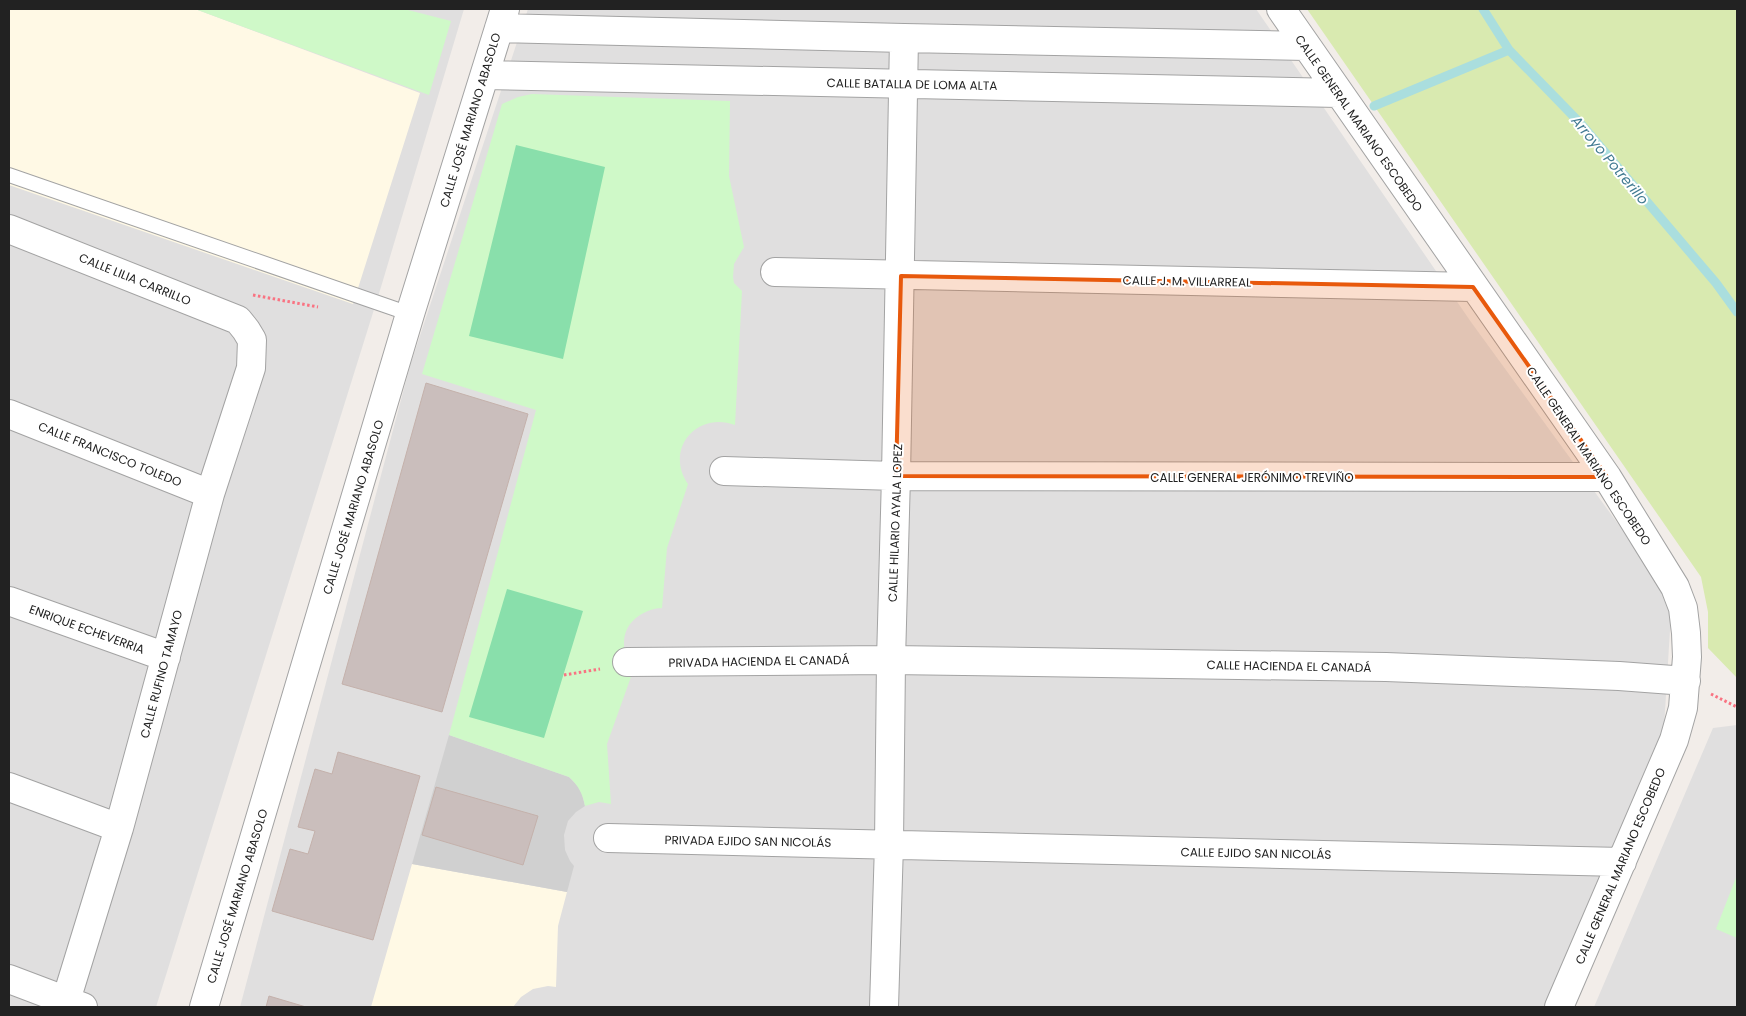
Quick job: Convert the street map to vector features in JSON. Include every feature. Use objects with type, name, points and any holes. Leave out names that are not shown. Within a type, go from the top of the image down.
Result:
[{"type":"street","name":"CALLE GENERAL MARIANO ESCOBEDO","points":[[1281,9],[1607,478],[1663,566],[1683,608],[1686,633],[1684,708],[1674,740],[1559,1007]]},
{"type":"street","points":[[502,18],[904,38],[1306,46]]},
{"type":"street","name":"CALLE JOSÉ MARIANO ABASOLO","points":[[204,1007],[410,314],[502,18]]},
{"type":"street","name":"CALLE HILARIO AYALA LOPEZ","points":[[884,1007],[901,276],[904,38]]},
{"type":"street","name":"CALLE BATALLA DE LOMA ALTA","points":[[485,75],[1338,93]]},
{"type":"street","name":"CALLE LILIA CARRILLO","points":[[9,229],[238,320],[252,340]]},
{"type":"street","name":"CALLE J. M. VILLARREAL","points":[[776,272],[1473,287]]},
{"type":"street","name":"CALLE RUFINO TAMAYO","points":[[72,1005],[118,828],[210,494],[251,368],[252,340]]},
{"type":"street","name":"CALLE FRANCISCO TOLEDO","points":[[9,414],[210,494]]},
{"type":"street","name":"CALLE GENERAL JERÓNIMO TREVIÑO","points":[[724,471],[896,476],[1607,478]]},
{"type":"street","name":"ENRIQUE ECHEVERRIA","points":[[9,600],[166,657]]},
{"type":"street","name":"PRIVADA HACIENDA EL CANADÁ","points":[[627,662],[891,660]]},
{"type":"street","name":"CALLE HACIENDA EL CANADÁ","points":[[891,660],[1386,667],[1619,676],[1686,681]]},
{"type":"street","points":[[9,787],[118,828]]},
{"type":"street","name":"PRIVADA EJIDO SAN NICOLÁS","points":[[608,838],[889,844]]},
{"type":"street","name":"CALLE EJIDO SAN NICOLÁS","points":[[889,844],[1622,862]]},
{"type":"street","points":[[9,980],[72,1005]]},
{"type":"lane","points":[[9,176],[410,314]]},
{"type":"path","points":[[219,312],[248,295],[327,309]]},
{"type":"path","points":[[564,675],[591,671],[627,662]]},
{"type":"highlighted area","points":[[901,276],[1473,287],[1607,477],[896,476]]},
{"type":"shaded area","points":[[9,9],[464,9],[381,287],[156,1007],[9,1007]]},
{"type":"shaded area","points":[[9,9],[195,9],[420,93],[353,304],[9,185]]},
{"type":"shaded area","points":[[528,9],[1256,9],[1471,322],[1672,598],[1664,727],[1557,1007],[240,1007],[410,366]]},
{"type":"shaded area","points":[[1737,725],[1737,1007],[1594,1007],[1713,728]]},
{"type":"shaded area","points":[[449,735],[569,777],[578,786],[585,806],[568,821],[564,835],[565,850],[574,866],[567,892],[412,864]]},
{"type":"shaded area","points":[[412,864],[567,892],[558,926],[556,987],[548,986],[533,989],[521,997],[513,1007],[371,1007]]},
{"type":"green space","points":[[195,9],[404,9],[451,21],[429,95]]},
{"type":"green space","points":[[1307,9],[1737,9],[1737,678],[1708,648],[1708,612],[1701,577]]},
{"type":"green space","points":[[532,94],[730,101],[729,176],[744,247],[734,264],[733,277],[734,283],[742,291],[735,425],[721,422],[708,423],[697,428],[688,436],[682,446],[680,458],[682,471],[688,484],[667,548],[662,608],[640,615],[633,621],[625,635],[626,658],[632,674],[607,744],[611,804],[599,802],[585,806],[580,790],[569,777],[449,735],[536,410],[422,374],[502,104],[518,97]]},
{"type":"green space","points":[[516,145],[605,167],[563,359],[469,336]]},
{"type":"green space","points":[[507,589],[583,611],[544,738],[469,717]]},
{"type":"green space","points":[[1737,875],[1737,938],[1716,929]]},
{"type":"building","points":[[426,383],[528,414],[442,712],[342,684]]},
{"type":"building","points":[[338,752],[420,776],[373,940],[272,911],[290,849],[308,854],[315,831],[298,827],[315,769],[332,774]]},
{"type":"building","points":[[436,787],[538,816],[523,865],[422,835]]},
{"type":"building","points":[[269,996],[306,1007],[266,1007]]},
{"type":"waterway","name":"Arroyo Potrerillo","points":[[1483,9],[1509,50],[1581,124],[1716,283],[1737,312]]},
{"type":"waterway","points":[[1374,106],[1509,50]]}]
